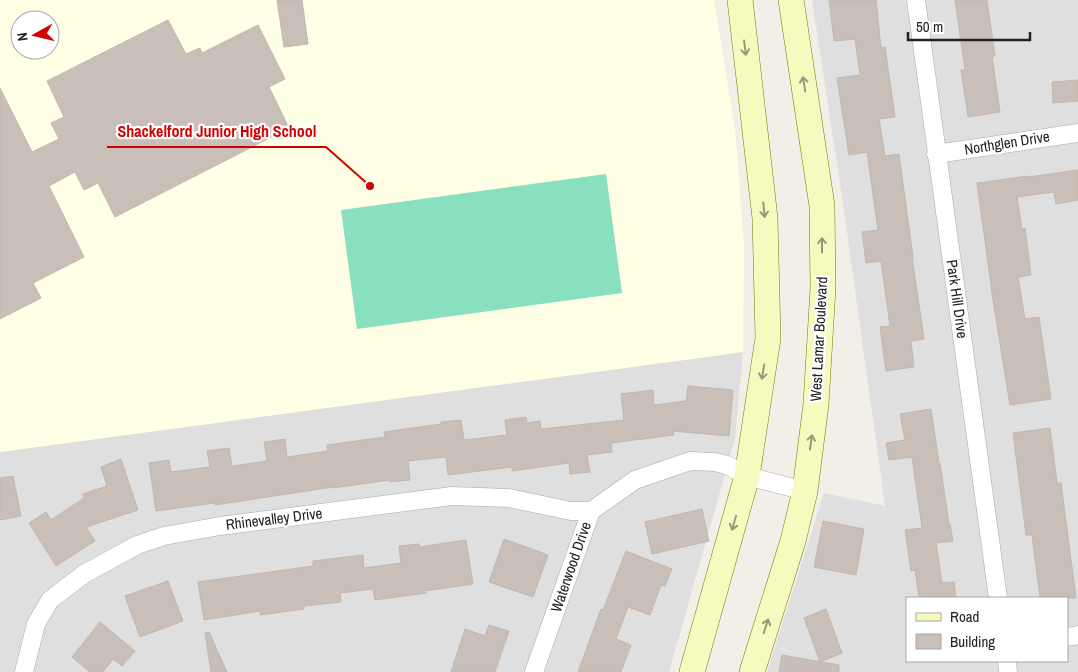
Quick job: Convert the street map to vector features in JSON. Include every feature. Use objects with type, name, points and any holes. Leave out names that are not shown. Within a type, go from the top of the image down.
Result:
[{"type":"main road","points":[[692,672],[747,476],[768,338],[765,218],[740,0]]},
{"type":"main road","name":"West Lamar Boulevard","points":[[752,672],[793,541],[805,491],[816,404],[822,288],[822,206],[791,0]]},
{"type":"street","name":"Park Hill Drive","points":[[916,0],[998,597]]},
{"type":"street","name":"Northglen Drive","points":[[936,154],[1078,133]]},
{"type":"street","name":"Waterwood Drive","points":[[534,672],[590,511],[635,480],[690,461],[715,462],[727,465],[747,476],[805,491]]},
{"type":"street","name":"Rhinevalley Drive","points":[[24,672],[36,624],[50,600],[84,574],[136,545],[164,536],[220,526],[452,496],[509,498],[570,511],[590,511]]},
{"type":"shaded area","points":[[0,0],[714,0],[735,129],[744,244],[743,352],[0,452]]},
{"type":"shaded area","points":[[812,0],[1078,0],[1078,672],[767,672],[824,493],[885,506],[843,203]]},
{"type":"shaded area","points":[[743,352],[735,439],[669,672],[0,672],[0,452]]},
{"type":"green space","points":[[606,174],[622,293],[357,329],[341,210]]},
{"type":"building","points":[[277,0],[302,0],[308,44],[284,47]]},
{"type":"building","points":[[829,0],[876,0],[881,48],[885,47],[895,117],[879,119],[885,156],[899,154],[924,339],[911,341],[914,367],[886,371],[880,327],[890,326],[881,261],[866,263],[862,232],[878,230],[867,152],[849,155],[837,78],[860,75],[855,39],[834,41]]},
{"type":"building","points":[[955,0],[987,0],[1000,112],[968,117],[961,70],[965,70]]},
{"type":"building","points":[[168,20],[186,54],[200,48],[202,53],[258,25],[285,79],[269,87],[289,128],[115,217],[98,183],[84,190],[75,172],[49,186],[84,257],[33,283],[41,298],[0,319],[0,88],[32,152],[59,139],[51,123],[64,117],[47,81]]},
{"type":"building","points":[[1078,80],[1078,101],[1053,103],[1052,82]]},
{"type":"building","points":[[1078,170],[1078,200],[1056,204],[1054,192],[1017,197],[1022,229],[1025,228],[1031,275],[1018,277],[1025,319],[1039,317],[1051,399],[1010,405],[977,183]]},
{"type":"building","points":[[688,386],[733,390],[729,436],[673,431],[674,435],[611,443],[612,452],[587,455],[590,472],[570,474],[569,463],[512,471],[512,467],[448,475],[446,457],[408,461],[410,480],[390,482],[390,480],[215,505],[215,503],[156,511],[149,463],[169,460],[171,472],[210,467],[207,451],[229,448],[232,466],[267,461],[264,442],[285,439],[287,457],[328,451],[327,445],[385,437],[384,432],[461,420],[464,440],[507,435],[505,420],[526,417],[527,423],[540,421],[541,429],[624,420],[621,394],[653,390],[654,405],[686,401]]},
{"type":"building","points":[[931,409],[953,541],[936,543],[942,583],[954,582],[956,597],[919,597],[915,570],[911,571],[905,530],[922,528],[912,457],[889,460],[886,443],[905,440],[900,414]]},
{"type":"building","points":[[1050,428],[1057,483],[1061,483],[1076,598],[1040,597],[1032,535],[1026,535],[1013,433]]},
{"type":"building","points":[[121,459],[138,510],[86,527],[95,541],[56,566],[29,523],[46,512],[51,520],[84,498],[83,494],[107,486],[101,467]]},
{"type":"building","points":[[13,476],[21,516],[0,520],[0,478]]},
{"type":"building","points":[[702,509],[709,541],[652,554],[645,522]]},
{"type":"building","points":[[823,521],[864,529],[856,575],[814,567]]},
{"type":"building","points":[[504,539],[548,555],[533,597],[489,582]]},
{"type":"building","points":[[466,540],[473,584],[375,600],[373,589],[340,593],[341,602],[304,606],[304,609],[260,615],[260,611],[204,620],[198,582],[313,566],[313,561],[363,555],[364,568],[401,563],[399,546],[419,544],[419,547]]},
{"type":"building","points":[[626,551],[672,569],[665,586],[661,585],[650,615],[628,607],[616,639],[631,645],[621,672],[578,672],[601,609],[603,610]]},
{"type":"building","points":[[168,581],[183,621],[140,637],[125,596]]},
{"type":"building","points":[[826,609],[842,653],[820,662],[804,618]]},
{"type":"building","points":[[100,622],[135,651],[122,666],[113,659],[103,672],[90,672],[72,657]]},
{"type":"building","points":[[489,625],[509,631],[495,672],[451,672],[465,629],[485,636]]},
{"type":"building","points":[[209,632],[227,672],[211,672],[205,633]]},
{"type":"building","points":[[782,655],[839,665],[839,672],[779,672]]},
{"type":"place","name":"Shackelford Junior High School","points":[[370,186]]}]
